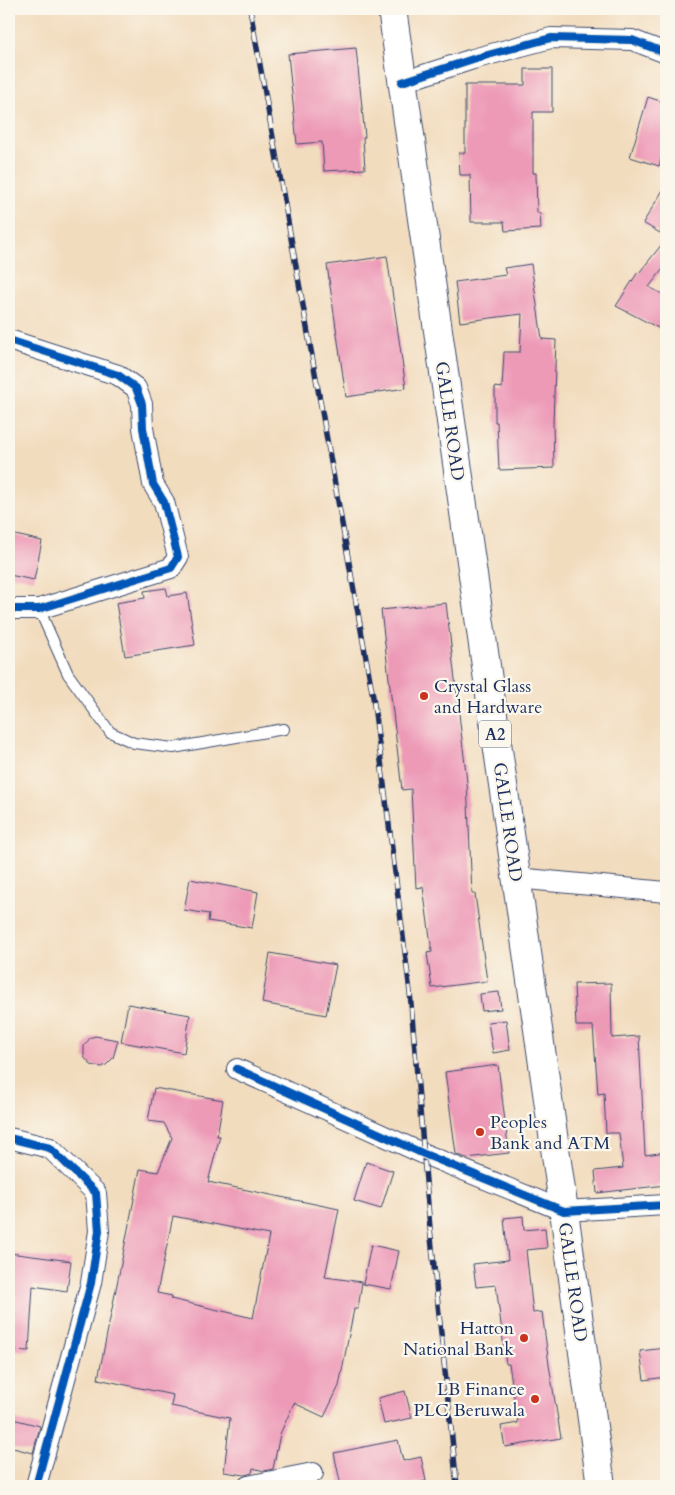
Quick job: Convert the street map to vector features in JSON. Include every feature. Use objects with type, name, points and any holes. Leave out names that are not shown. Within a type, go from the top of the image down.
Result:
[{"type":"highway","name":"GALLE ROAD","points":[[392,9],[564,1211],[601,1486]]},
{"type":"street","points":[[402,82],[473,59],[551,38],[632,40],[666,54]]},
{"type":"street","points":[[9,340],[118,376],[136,388],[142,404],[143,428],[153,484],[164,502],[178,557],[171,568],[39,609],[9,609]]},
{"type":"street","points":[[516,878],[666,892]]},
{"type":"street","points":[[237,1069],[424,1154],[564,1211],[666,1205]]},
{"type":"street","points":[[9,1138],[50,1148],[96,1193],[99,1231],[91,1283],[36,1486]]},
{"type":"street","points":[[248,1486],[313,1473]]},
{"type":"lane","points":[[39,609],[68,674],[110,732],[134,743],[173,748],[284,729]]},
{"type":"building","points":[[356,48],[365,137],[363,138],[365,169],[324,171],[322,142],[297,144],[288,54]]},
{"type":"building","points":[[525,69],[552,69],[552,112],[533,112],[533,173],[536,173],[537,213],[540,213],[541,229],[505,231],[504,222],[471,222],[470,175],[460,175],[459,153],[465,153],[465,85],[525,85]]},
{"type":"building","points":[[648,97],[666,103],[666,143],[659,166],[630,157]]},
{"type":"building","points":[[666,185],[666,222],[660,233],[643,223]]},
{"type":"building","points":[[666,239],[666,265],[649,287],[666,296],[666,332],[616,306],[638,272]]},
{"type":"building","points":[[387,256],[406,388],[346,397],[327,265]]},
{"type":"building","points":[[531,264],[542,339],[556,340],[553,423],[554,468],[499,470],[497,422],[495,422],[495,387],[502,388],[504,352],[520,352],[522,314],[460,322],[455,282],[506,275],[504,268]]},
{"type":"building","points":[[11,534],[42,541],[34,580],[9,575]]},
{"type":"building","points":[[166,588],[168,596],[187,593],[195,645],[125,656],[116,603],[145,598],[144,591]]},
{"type":"building","points":[[446,603],[467,782],[472,894],[475,894],[487,981],[432,988],[427,953],[432,952],[423,887],[416,888],[411,789],[402,790],[381,610]]},
{"type":"building","points":[[190,879],[258,892],[252,928],[208,921],[209,914],[184,910]]},
{"type":"building","points":[[270,953],[336,965],[326,1015],[262,1003]]},
{"type":"building","points":[[611,983],[612,1038],[639,1036],[645,1155],[666,1152],[666,1185],[597,1193],[595,1171],[623,1168],[619,1133],[606,1133],[604,1093],[598,1094],[593,1026],[576,1026],[574,984]]},
{"type":"building","points":[[499,992],[501,1009],[482,1011],[480,994]]},
{"type":"building","points":[[128,1004],[190,1015],[184,1053],[121,1042]]},
{"type":"building","points":[[506,1020],[510,1050],[493,1053],[488,1022]]},
{"type":"building","points":[[95,1036],[118,1040],[113,1058],[102,1067],[91,1065],[84,1057],[84,1046],[90,1038]]},
{"type":"building","name":"Peoples Bank and ATM","points":[[498,1065],[509,1153],[466,1158],[456,1154],[445,1072]]},
{"type":"building","points":[[154,1088],[223,1100],[217,1136],[220,1136],[208,1182],[339,1209],[325,1277],[362,1282],[358,1309],[354,1309],[339,1386],[324,1417],[294,1403],[280,1434],[273,1469],[264,1471],[253,1468],[252,1473],[245,1475],[224,1472],[230,1418],[171,1406],[173,1395],[98,1379],[140,1169],[158,1172],[172,1138],[164,1123],[148,1121]],"holes":[[[173,1216],[269,1235],[253,1318],[171,1299],[172,1296],[157,1293]]]},
{"type":"building","points":[[366,1162],[393,1171],[381,1209],[354,1201]]},
{"type":"building","points":[[523,1216],[524,1230],[545,1228],[547,1248],[526,1250],[533,1313],[542,1312],[561,1438],[505,1447],[501,1426],[518,1423],[509,1364],[506,1364],[496,1285],[476,1287],[473,1264],[508,1260],[504,1218]]},
{"type":"building","points":[[371,1245],[399,1251],[391,1289],[363,1284]]},
{"type":"building","points":[[9,1253],[71,1261],[67,1291],[33,1286],[29,1351],[9,1350]]},
{"type":"building","points":[[666,1348],[666,1377],[644,1380],[640,1351]]},
{"type":"building","points":[[405,1391],[412,1418],[384,1424],[378,1398]]},
{"type":"building","points":[[9,1418],[40,1426],[33,1453],[9,1447]]},
{"type":"building","points":[[398,1440],[403,1461],[421,1457],[426,1481],[402,1486],[341,1486],[334,1453]]},
{"type":"railway","points":[[250,9],[373,697],[410,992],[430,1228],[457,1486]]},
{"type":"cycle path","points":[[402,82],[473,59],[551,38],[632,40],[666,53]]},
{"type":"cycle path","points":[[9,340],[118,375],[136,388],[142,404],[143,428],[153,484],[164,502],[178,557],[171,568],[39,609],[9,609]]},
{"type":"cycle path","points":[[237,1069],[424,1154],[564,1211],[666,1205]]},
{"type":"cycle path","points":[[9,1138],[50,1148],[96,1193],[99,1231],[91,1283],[36,1486]]},
{"type":"place","name":"Crystal Glass and Hardware","points":[[424,696]]},
{"type":"place","name":"Peoples Bank and ATM","points":[[480,1132]]},
{"type":"place","name":"Hatton National Bank","points":[[524,1338]]},
{"type":"place","name":"LB Finance PLC Beruwala","points":[[535,1399]]}]
